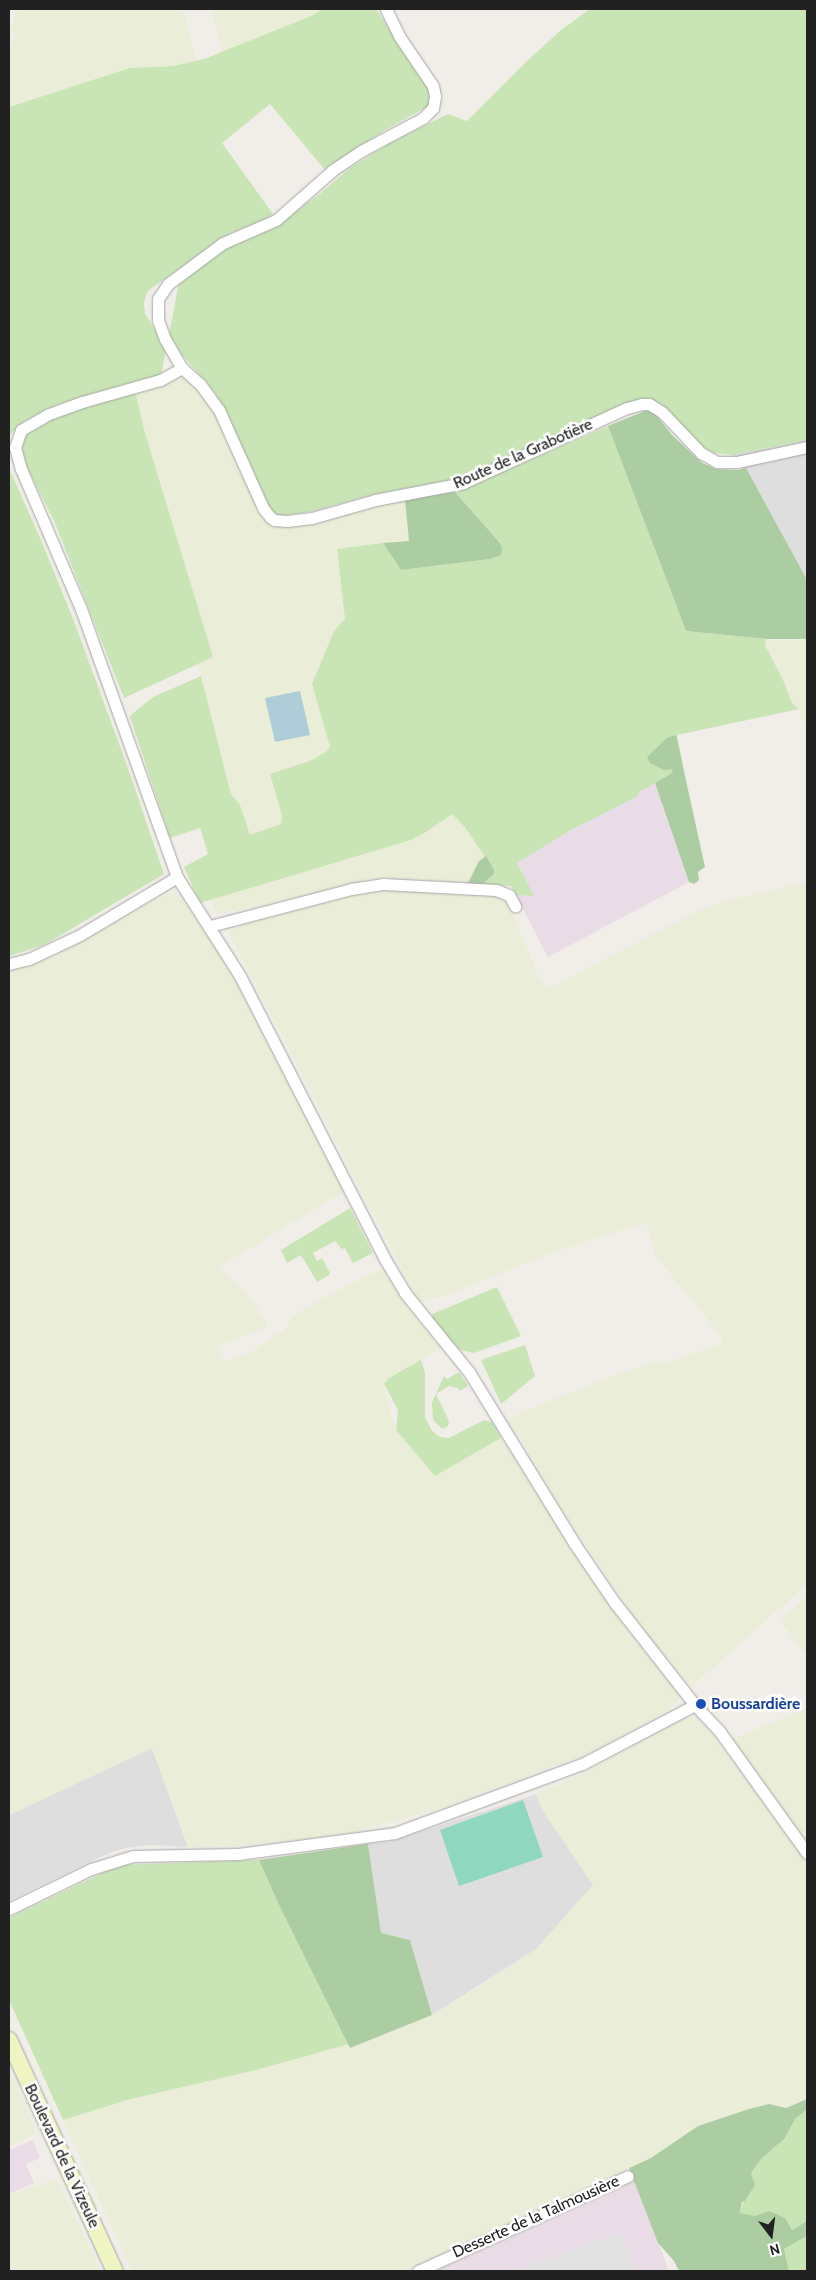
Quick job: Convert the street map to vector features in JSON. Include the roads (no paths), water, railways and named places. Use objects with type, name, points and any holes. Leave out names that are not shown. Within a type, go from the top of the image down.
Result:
[{"type":"main road","name":"Boulevard de la Vizeule","points":[[9,2040],[115,2271]]},
{"type":"street","name":"Route de la Grabotière","points":[[386,9],[399,36],[433,86],[435,96],[433,108],[423,118],[361,150],[276,220],[223,243],[168,284],[158,299],[158,320],[164,339],[182,368],[200,384],[219,410],[263,508],[274,520],[312,518],[375,500],[463,483],[627,408],[642,404],[649,404],[662,412],[701,453],[717,462],[737,462],[807,448]]},
{"type":"street","points":[[182,368],[160,380],[82,402],[47,415],[21,430],[15,446],[21,469],[81,609],[177,877],[210,926],[240,976],[386,1261],[405,1293],[469,1372],[579,1550],[615,1603],[695,1705],[730,1744],[807,1853]]},
{"type":"street","points":[[9,964],[29,959],[73,938],[177,877]]},
{"type":"street","points":[[210,926],[373,885],[402,884],[496,890],[508,896],[515,906]]},
{"type":"street","points":[[9,1910],[91,1869],[133,1856],[246,1853],[394,1833],[582,1764],[695,1705]]},
{"type":"street","name":"Desserte de la Talmousière","points":[[418,2271],[628,2176]]},
{"type":"water","points":[[300,691],[310,735],[275,742],[265,698]]},
{"type":"place","name":"Boussardière","points":[[701,1704]]}]
